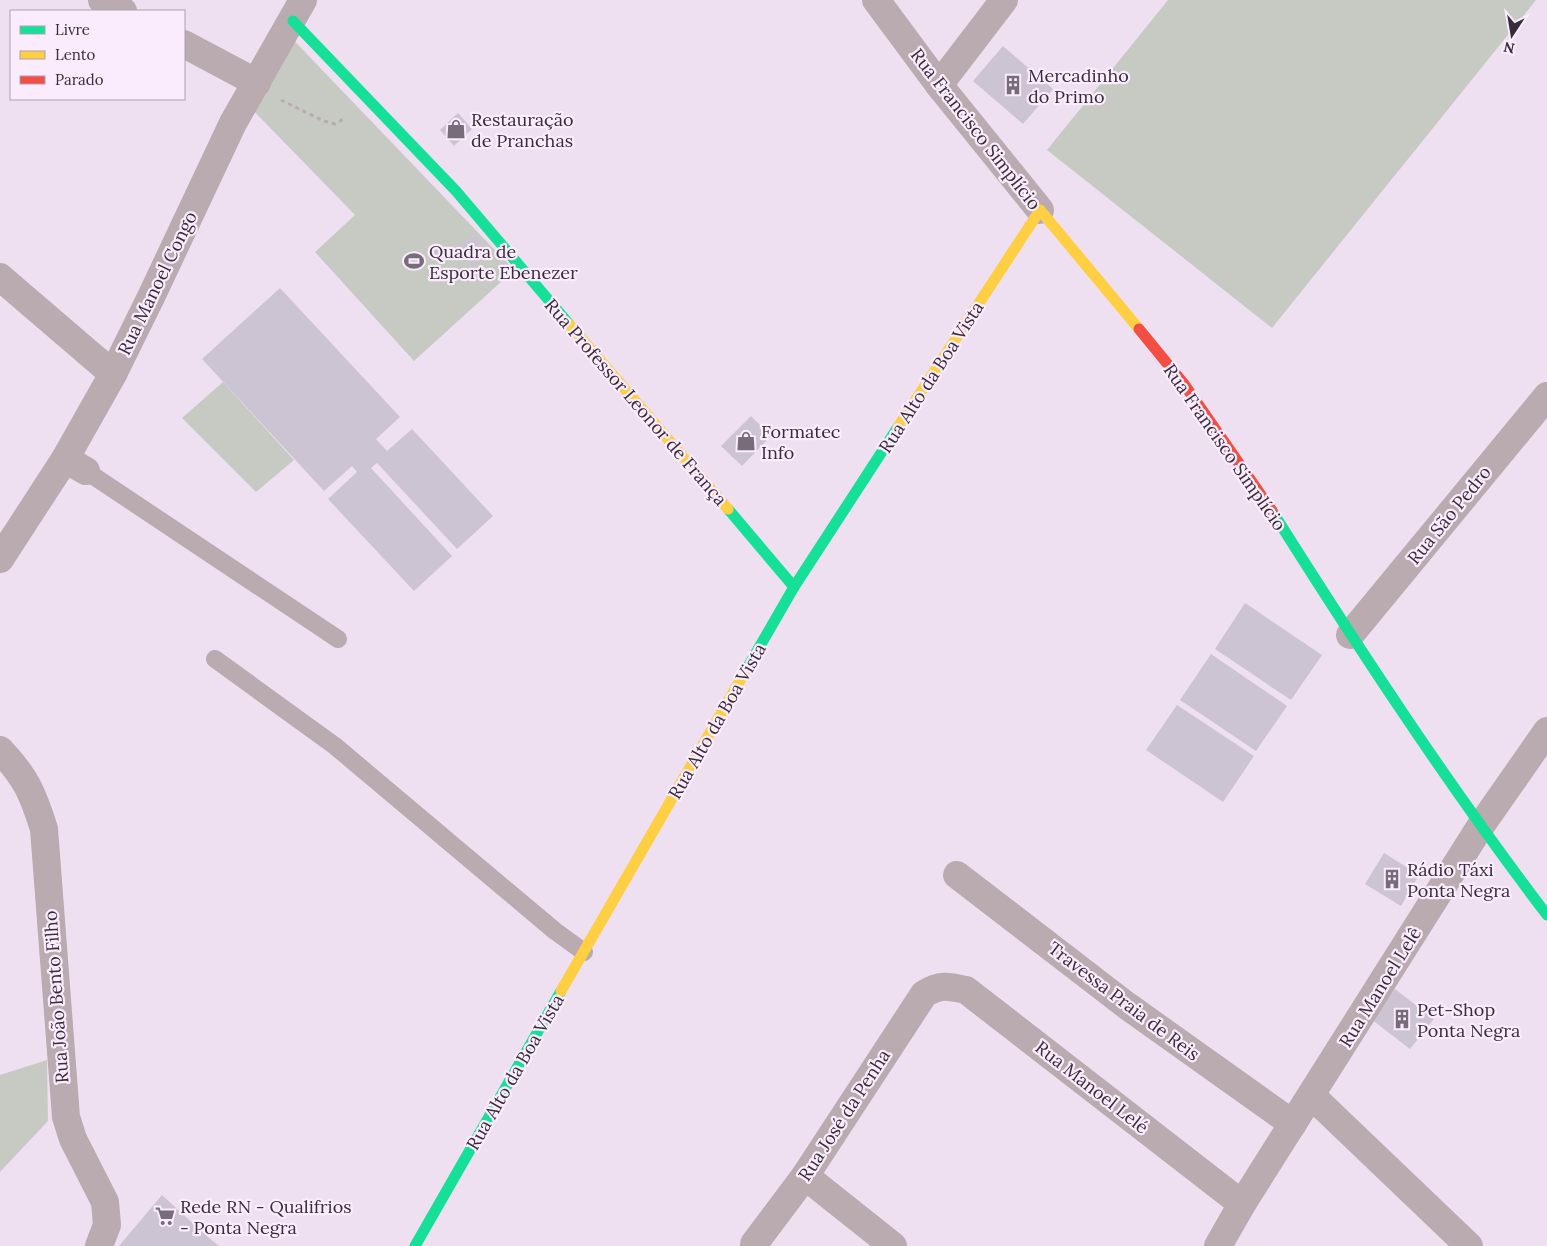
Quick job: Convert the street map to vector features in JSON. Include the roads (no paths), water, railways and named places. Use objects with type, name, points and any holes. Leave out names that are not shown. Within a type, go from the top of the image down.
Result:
[{"type":"street","points":[[102,0],[121,10]]},
{"type":"street","name":"Rua Francisco Simplício","points":[[876,0],[939,85],[1184,384],[1259,490],[1350,635],[1480,827],[1547,915]]},
{"type":"street","points":[[939,85],[1004,0]]},
{"type":"street","name":"Rua Manoel Congo","points":[[0,559],[75,465],[112,374],[151,298],[233,123],[298,10]]},
{"type":"street","name":"Rua Professor Leonor de França","points":[[298,10],[371,103],[456,191],[794,587]]},
{"type":"street","points":[[185,45],[256,83]]},
{"type":"street","name":"Rua Alto da Boa Vista","points":[[415,1246],[794,587],[1040,210]]},
{"type":"street","points":[[0,277],[112,374]]},
{"type":"street","name":"Rua São Pedro","points":[[1350,635],[1547,396]]},
{"type":"street","name":"Rua Manoel Lelê","points":[[1218,1246],[1242,1204],[1312,1096],[1480,827],[1547,731]]},
{"type":"street","name":"Rua João Bento Filho","points":[[0,750],[19,770],[33,795],[44,828],[66,1117],[73,1139],[105,1202],[107,1226],[99,1246]]},
{"type":"street","name":"Travessa Praia de Reis","points":[[957,874],[1126,1005],[1293,1124]]},
{"type":"street","name":"Rua Manoel Lelé","points":[[935,987],[949,986],[966,990],[1242,1204]]},
{"type":"street","name":"Rua José da Penha","points":[[754,1244],[805,1176],[924,994],[935,987]]},
{"type":"street","points":[[1312,1096],[1469,1246]]},
{"type":"street","points":[[805,1176],[893,1246]]},
{"type":"lane","points":[[75,465],[338,639]]},
{"type":"lane","points":[[215,659],[336,746],[555,931],[584,952]]},
{"type":"place","name":"Mercadinho do Primo","points":[[1013,85]]},
{"type":"place","name":"Restauração de Pranchas","points":[[456,129]]},
{"type":"place","name":"Quadra de Esporte Ebenezer","points":[[414,261]]},
{"type":"place","name":"Formatec Info","points":[[746,441]]},
{"type":"place","name":"Rádio Táxi Ponta Negra","points":[[1392,879]]},
{"type":"place","name":"Pet-Shop Ponta Negra","points":[[1402,1019]]},
{"type":"place","name":"Rede RN - Qualifrios - Ponta Negra","points":[[165,1216]]}]
